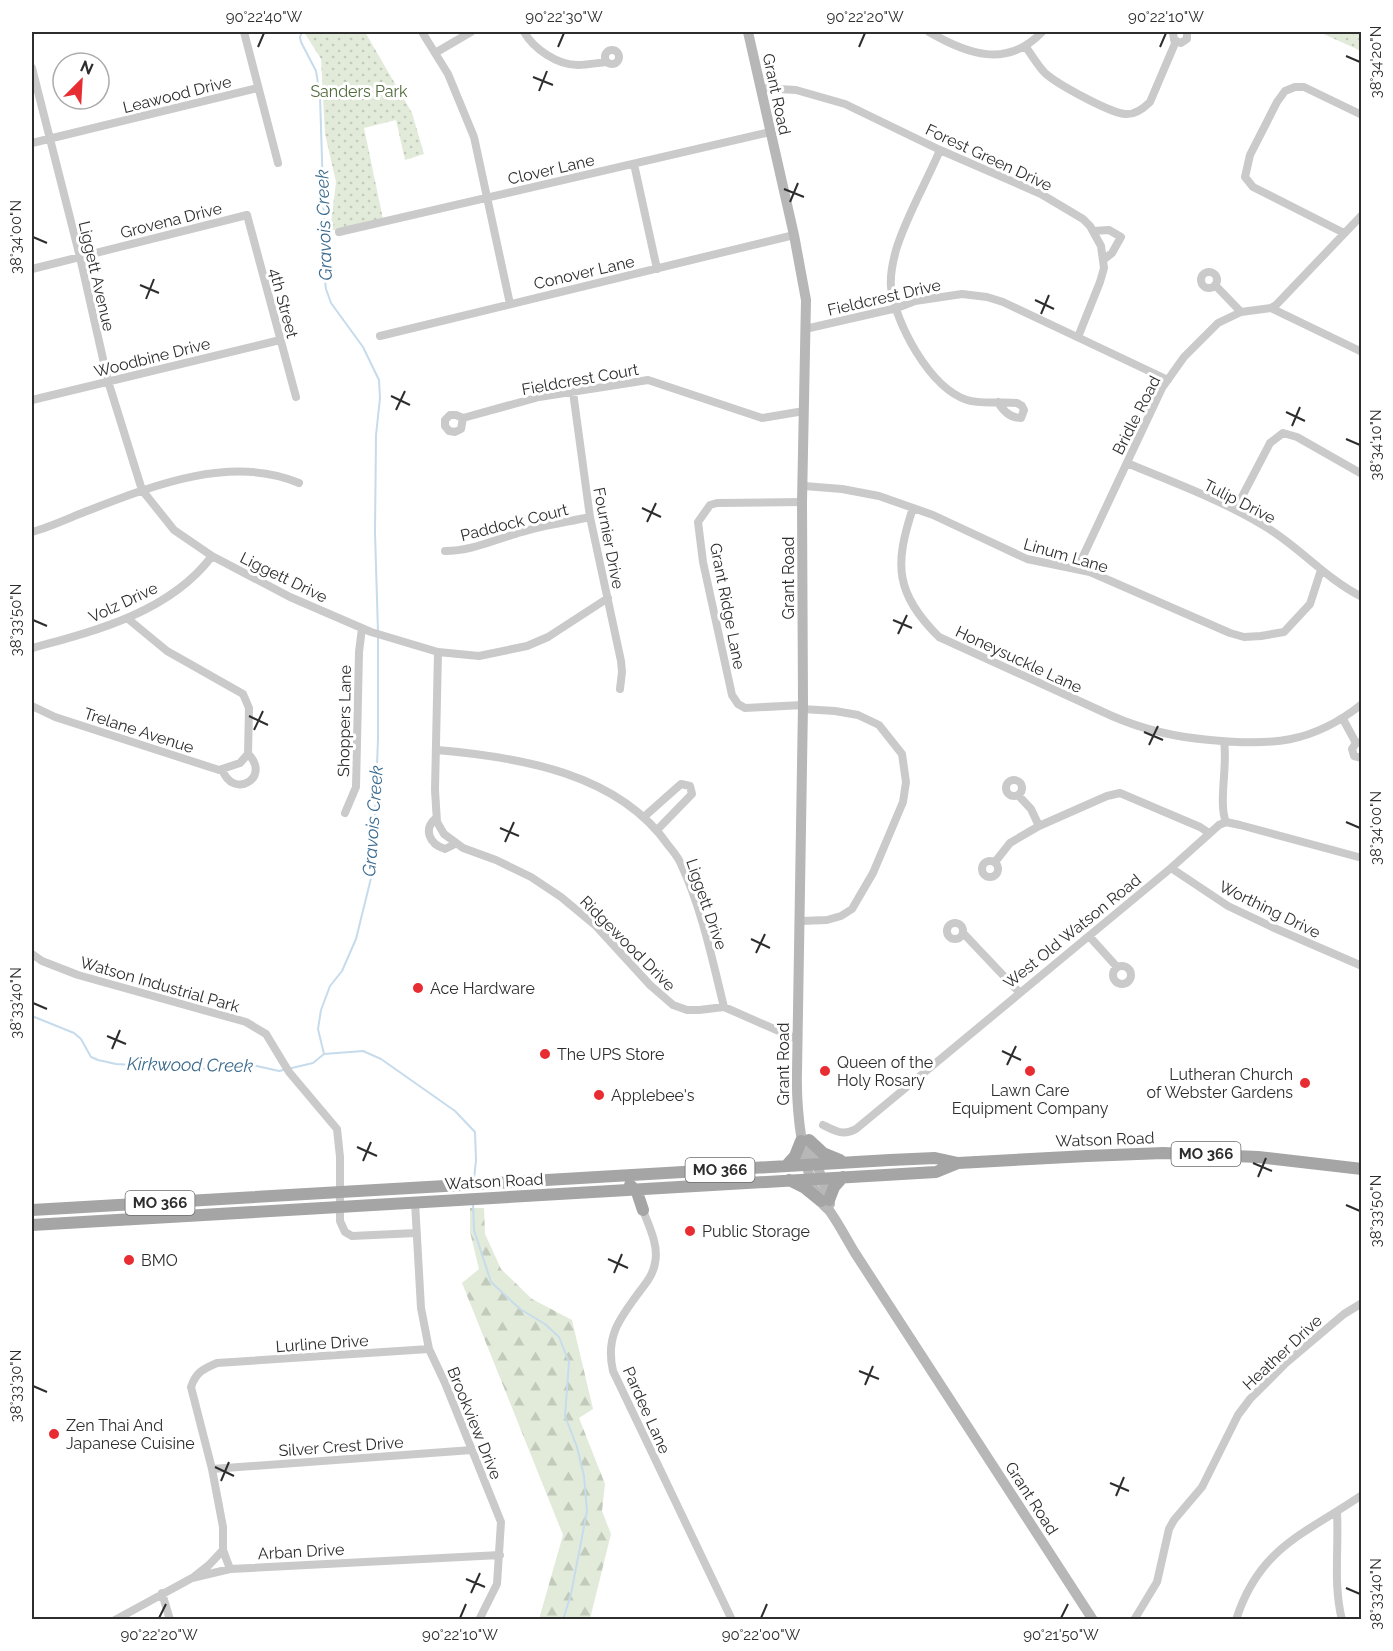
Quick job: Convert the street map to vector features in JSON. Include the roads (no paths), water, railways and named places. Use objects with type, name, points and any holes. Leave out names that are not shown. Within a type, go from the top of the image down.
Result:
[{"type":"main road","points":[[786,1166],[795,1156],[804,1137],[823,1153],[847,1162]]},
{"type":"main road","name":"Watson Road","points":[[32,1225],[481,1198],[786,1166],[935,1158],[958,1163],[1175,1154],[1267,1158],[1362,1169]]},
{"type":"main road","name":"Watson Road","points":[[32,1210],[480,1184],[626,1183],[651,1188],[936,1172],[958,1163]]},
{"type":"main road","points":[[788,1180],[805,1188],[827,1204],[834,1187],[843,1177]]},
{"type":"main road","points":[[626,1183],[643,1210]]},
{"type":"main road","points":[[643,1210],[651,1188]]},
{"type":"street","points":[[244,32],[278,163]]},
{"type":"street","points":[[422,32],[448,75],[474,137],[510,304]]},
{"type":"street","points":[[435,53],[471,32]]},
{"type":"street","points":[[524,32],[529,40],[545,54],[566,63],[578,65],[606,62]]},
{"type":"street","name":"Grant Road","points":[[748,32],[794,235],[806,300],[802,502],[801,921],[797,1039],[797,1098],[804,1137],[816,1178],[827,1204],[855,1253],[1093,1620]]},
{"type":"street","points":[[929,32],[953,46],[979,54],[1000,54],[1025,46],[1042,32]]},
{"type":"street","points":[[1173,32],[1173,38],[1180,43],[1185,41],[1188,36],[1187,32]]},
{"type":"street","points":[[1025,46],[1043,71],[1056,82],[1114,111],[1127,114],[1150,102],[1176,41]]},
{"type":"street","name":"Liggett Avenue","points":[[32,68],[80,257],[108,381],[142,490]]},
{"type":"street","points":[[1344,234],[1253,188],[1245,177],[1250,155],[1285,91],[1295,87],[1304,87],[1362,115]]},
{"type":"street","name":"Leawood Drive","points":[[32,143],[258,88]]},
{"type":"street","name":"Forest Green Drive","points":[[761,88],[796,90],[845,104],[940,150],[1041,194],[1083,219],[1101,246],[1104,268],[1078,337]]},
{"type":"street","name":"Clover Lane","points":[[339,232],[770,132]]},
{"type":"street","points":[[940,150],[896,250],[891,286],[897,308],[914,349],[925,366],[943,386],[966,400],[999,402]]},
{"type":"street","points":[[634,164],[657,269]]},
{"type":"street","name":"Grovena Drive","points":[[32,269],[247,215]]},
{"type":"street","name":"4th Street","points":[[247,215],[296,397]]},
{"type":"street","points":[[1362,215],[1271,308],[1362,352]]},
{"type":"street","points":[[1093,231],[1109,230],[1121,237],[1112,253],[1103,260]]},
{"type":"street","name":"Conover Lane","points":[[380,336],[794,235]]},
{"type":"street","points":[[1215,285],[1241,312]]},
{"type":"street","name":"Fieldcrest Drive","points":[[805,329],[897,308],[915,301],[962,294],[987,297],[1003,302],[1168,380]]},
{"type":"street","name":"Bridle Road","points":[[1077,569],[1168,380],[1184,357],[1218,322],[1241,312],[1271,308]]},
{"type":"street","name":"Woodbine Drive","points":[[32,400],[280,340]]},
{"type":"street","name":"Fieldcrest Court","points":[[463,418],[539,398],[648,380],[762,418],[804,411]]},
{"type":"street","name":"Fournier Drive","points":[[573,392],[590,517],[621,661],[620,689]]},
{"type":"street","points":[[1235,510],[1270,443],[1283,433],[1297,437],[1362,474]]},
{"type":"street","name":"Tulip Drive","points":[[1127,463],[1264,525],[1344,588],[1362,597]]},
{"type":"street","points":[[32,532],[142,490],[206,475],[242,470],[265,472],[300,483]]},
{"type":"street","name":"Linum Lane","points":[[804,486],[879,496],[933,515],[1027,559],[1077,569],[1244,637],[1284,632],[1310,604],[1321,570]]},
{"type":"street","name":"Liggett Drive","points":[[142,490],[174,530],[212,556],[290,597],[371,632],[438,652],[479,656],[527,646],[548,638],[608,598]]},
{"type":"street","name":"Grant Ridge Lane","points":[[802,502],[717,503],[710,506],[699,522],[703,562],[732,695],[738,704],[745,708],[803,707]]},
{"type":"street","name":"Honeysuckle Lane","points":[[913,508],[900,553],[900,570],[912,606],[939,637],[1139,728],[1182,737],[1224,742],[1250,744],[1284,741],[1316,732],[1343,719],[1362,704]]},
{"type":"street","name":"Paddock Court","points":[[445,550],[459,551],[473,548],[524,531],[590,517]]},
{"type":"street","name":"Volz Drive","points":[[32,648],[83,635],[127,618],[183,588],[201,571],[212,556]]},
{"type":"street","points":[[127,618],[167,651],[243,694],[249,708],[248,754],[256,763],[256,769],[252,779],[247,783],[240,785],[231,783],[225,777],[222,769],[240,762],[248,754]]},
{"type":"street","name":"Shoppers Lane","points":[[345,813],[356,787],[359,652],[363,628]]},
{"type":"street","name":"Ridgewood Drive","points":[[438,652],[436,818],[444,834],[455,843],[531,877],[561,897],[596,926],[650,985],[673,1005],[699,1011],[724,1007]]},
{"type":"street","name":"Trelane Avenue","points":[[32,706],[55,717],[219,770],[222,769]]},
{"type":"street","points":[[801,921],[827,920],[841,916],[852,909],[873,873],[903,802],[906,782],[902,754],[879,725],[858,715],[803,707]]},
{"type":"street","points":[[1343,719],[1359,743],[1352,747],[1353,754],[1356,758],[1362,758]]},
{"type":"street","points":[[1224,742],[1226,753],[1223,808],[1226,822],[1362,858]]},
{"type":"street","name":"Liggett Drive","points":[[437,750],[486,754],[582,779],[602,788],[645,816],[658,829],[681,862],[704,927],[724,1007]]},
{"type":"street","points":[[645,816],[681,784],[690,786],[692,794],[658,829]]},
{"type":"street","points":[[995,862],[1010,843],[1039,826],[1107,796],[1120,793],[1209,833]]},
{"type":"street","points":[[1018,795],[1031,809],[1039,826]]},
{"type":"street","name":"Ridgewood Drive","points":[[436,818],[429,824],[428,834],[432,842],[445,849],[455,843]]},
{"type":"street","name":"West Old Watson Road","points":[[823,1125],[839,1133],[849,1133],[856,1129],[1171,868],[1209,833],[1226,822]]},
{"type":"street","name":"Worthing Drive","points":[[1171,868],[1228,906],[1362,966]]},
{"type":"street","points":[[964,934],[1019,992]]},
{"type":"street","points":[[1089,936],[1117,968]]},
{"type":"street","name":"Watson Industrial Park","points":[[32,954],[42,961],[78,975],[246,1022],[266,1034],[287,1068],[337,1129],[340,1206]]},
{"type":"street","points":[[724,1007],[797,1039]]},
{"type":"street","name":"Brookview Drive","points":[[415,1202],[421,1308],[429,1349],[501,1522],[497,1584],[479,1620]]},
{"type":"street","points":[[340,1206],[342,1228],[352,1236],[417,1233]]},
{"type":"street","name":"Pardee Lane","points":[[643,1210],[656,1251],[656,1263],[651,1276],[616,1328],[610,1356],[614,1371],[656,1462],[732,1620]]},
{"type":"street","name":"Heather Drive","points":[[1134,1620],[1157,1582],[1169,1529],[1202,1487],[1226,1434],[1238,1415],[1250,1399],[1286,1363],[1344,1314],[1362,1304]]},
{"type":"street","name":"Lurline Drive","points":[[212,1469],[191,1387],[200,1370],[217,1363],[429,1349]]},
{"type":"street","name":"Silver Crest Drive","points":[[212,1469],[472,1450]]},
{"type":"street","points":[[212,1469],[223,1527],[223,1550],[230,1569]]},
{"type":"street","points":[[1236,1620],[1247,1592],[1268,1561],[1289,1541],[1362,1495]]},
{"type":"street","points":[[1337,1512],[1336,1574],[1338,1604],[1342,1620]]},
{"type":"street","points":[[192,1578],[223,1550]]},
{"type":"street","name":"Arban Drive","points":[[115,1620],[192,1578],[230,1569],[500,1555]]},
{"type":"street","points":[[162,1593],[171,1620]]},
{"type":"waterway","name":"Gravois Creek","points":[[302,32],[301,42],[316,71],[320,96],[324,224],[321,252],[326,289],[331,303],[363,347],[379,380],[375,533],[378,632]]},
{"type":"waterway","name":"Gravois Creek","points":[[378,638],[378,739],[373,870],[356,939],[342,971],[330,986],[321,1010],[318,1029],[324,1054],[363,1051],[381,1059],[455,1111],[475,1132],[474,1179]]},
{"type":"waterway","name":"Kirkwood Creek","points":[[32,1016],[74,1033],[81,1039],[91,1057],[116,1064],[201,1069],[248,1064],[279,1071],[313,1063],[324,1054]]},
{"type":"waterway","name":"Gravois Creek","points":[[473,1203],[474,1230],[491,1282],[520,1309],[545,1324],[559,1337],[569,1362],[565,1416],[577,1447],[584,1476],[587,1511],[571,1594],[563,1620]]},
{"type":"place","name":"Ace Hardware","points":[[418,988]]},
{"type":"place","name":"The UPS Store","points":[[545,1054]]},
{"type":"place","name":"Queen of the Holy Rosary","points":[[825,1071]]},
{"type":"place","name":"Lawn Care Equipment Company","points":[[1030,1071]]},
{"type":"place","name":"Lutheran Church of Webster Gardens","points":[[1305,1083]]},
{"type":"place","name":"Applebee's","points":[[599,1095]]},
{"type":"place","name":"Public Storage","points":[[690,1231]]},
{"type":"place","name":"BMO","points":[[129,1260]]},
{"type":"place","name":"Zen Thai And Japanese Cuisine","points":[[54,1434]]},
{"type":"park label","name":"Sanders Park","points":[[359,91]]}]
